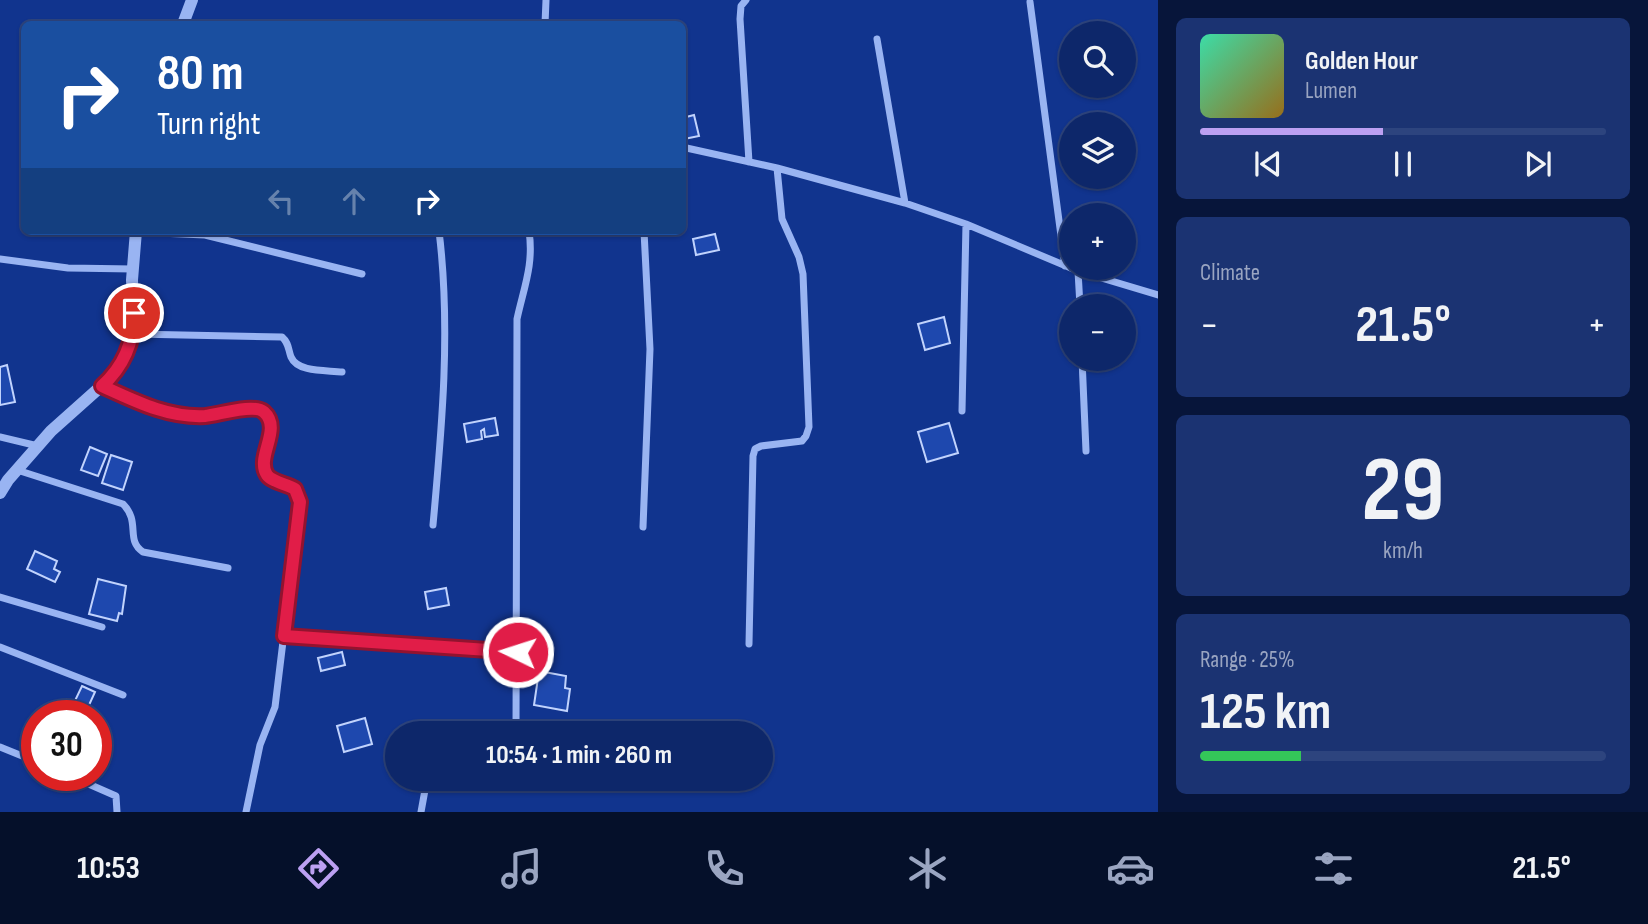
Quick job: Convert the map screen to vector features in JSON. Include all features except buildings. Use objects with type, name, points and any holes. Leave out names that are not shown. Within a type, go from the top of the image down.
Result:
[{"type":"street","points":[[184,21],[192,0]]},
{"type":"street","points":[[545,0],[545,21]]},
{"type":"street","points":[[746,0],[741,6],[740,19],[750,162]]},
{"type":"street","points":[[1030,2],[1059,221]]},
{"type":"street","points":[[877,39],[905,203]]},
{"type":"street","points":[[686,148],[777,168],[905,203],[966,224],[1059,263]]},
{"type":"street","points":[[749,644],[753,456],[755,449],[761,446],[802,441],[809,427],[803,274],[799,257],[782,219],[777,168]]},
{"type":"street","points":[[962,411],[966,224]]},
{"type":"street","points":[[0,493],[51,431],[116,373],[134,334],[133,269],[136,235]]},
{"type":"street","points":[[196,235],[218,238],[362,274]]},
{"type":"street","points":[[433,524],[443,415],[445,273],[440,235]]},
{"type":"street","points":[[516,721],[517,319],[530,271],[532,252],[530,235]]},
{"type":"street","points":[[643,235],[650,349],[643,527]]},
{"type":"street","points":[[0,260],[68,268],[133,269]]},
{"type":"street","points":[[1108,280],[1158,295]]},
{"type":"street","points":[[134,334],[282,337],[287,341],[292,360],[300,367],[342,372]]},
{"type":"street","points":[[1083,371],[1086,451]]},
{"type":"street","points":[[102,386],[145,405],[175,414],[213,415],[246,409],[264,412],[270,427],[265,472],[269,478],[295,489],[300,502],[275,707],[260,745],[246,812]]},
{"type":"street","points":[[0,437],[38,446]]},
{"type":"street","points":[[17,470],[124,504],[134,518],[134,540],[143,552],[228,568]]},
{"type":"street","points":[[0,597],[102,627]]},
{"type":"street","points":[[284,636],[518,652]]},
{"type":"street","points":[[0,647],[123,695]]},
{"type":"street","points":[[0,747],[21,756]]},
{"type":"street","points":[[105,791],[116,796],[117,812]]},
{"type":"street","points":[[421,812],[425,791]]},
{"type":"route","points":[[134,313],[134,334],[116,373],[102,386],[145,405],[175,414],[213,415],[256,409],[264,412],[268,419],[270,439],[265,472],[269,478],[295,489],[300,502],[284,636],[518,652]]}]
